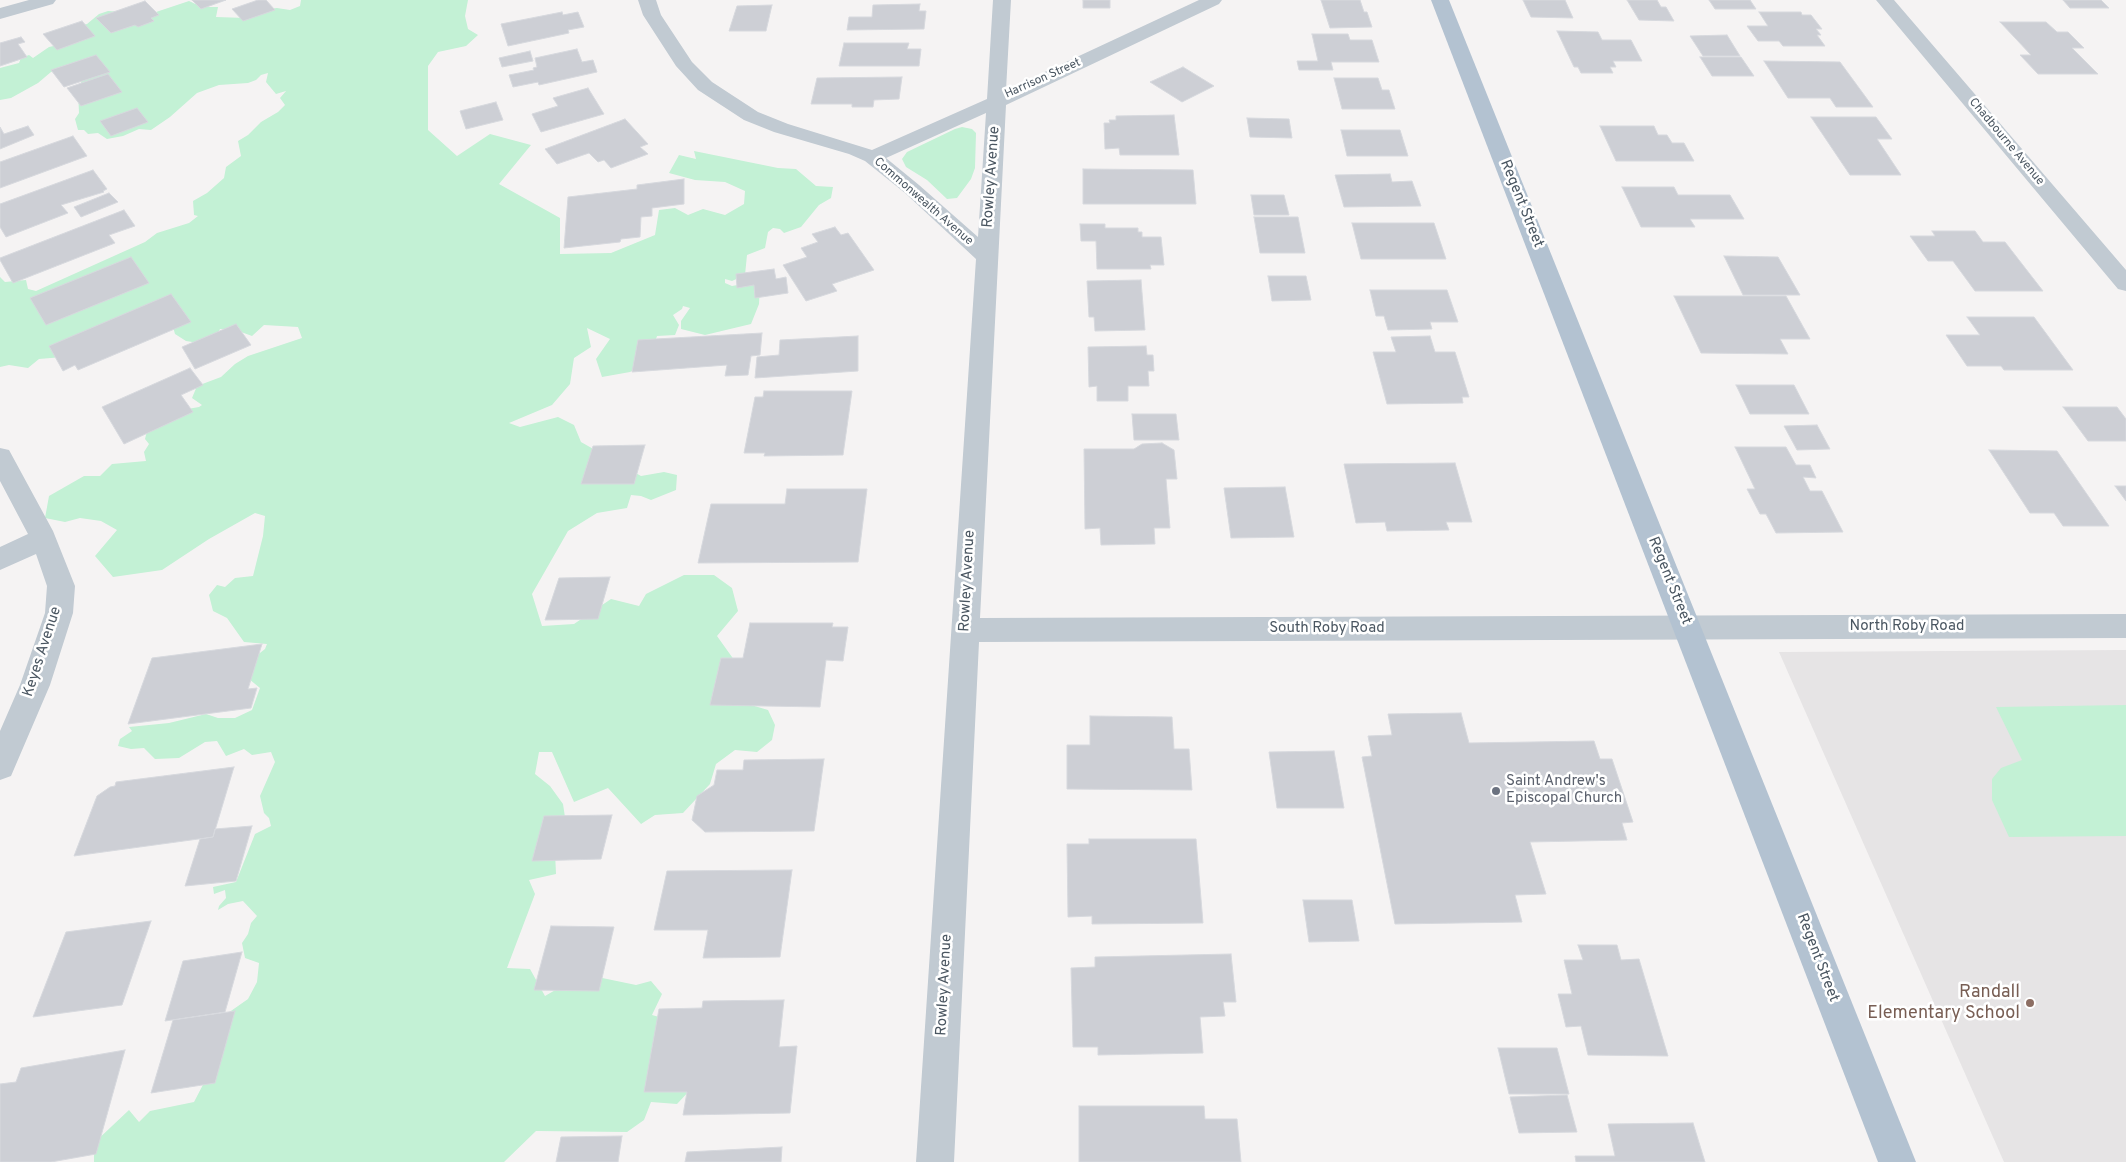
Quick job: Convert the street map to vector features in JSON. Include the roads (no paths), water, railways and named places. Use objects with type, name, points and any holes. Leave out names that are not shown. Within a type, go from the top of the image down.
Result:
[{"type":"main road","name":"Regent Street","points":[[1440,0],[1897,1162]]},
{"type":"street","points":[[0,14],[47,0]]},
{"type":"street","name":"Commonwealth Avenue","points":[[646,0],[652,15],[685,66],[705,86],[751,116],[781,128],[856,150],[872,157],[912,189],[987,257]]},
{"type":"street","name":"Rowley Avenue","points":[[935,1162],[1002,0]]},
{"type":"street","name":"Harrison Street","points":[[872,157],[1038,83],[1213,0]]},
{"type":"street","name":"Chadbourne Avenue","points":[[1885,0],[2126,284]]},
{"type":"street","name":"Keyes Avenue","points":[[0,457],[44,538],[61,586],[59,613],[35,685],[0,766]]},
{"type":"street","points":[[0,559],[44,538]]},
{"type":"street","name":"North Roby Road","points":[[1688,628],[2126,626]]},
{"type":"street","name":"South Roby Road","points":[[965,630],[1688,628]]},
{"type":"place","name":"Saint Andrew's Episcopal Church","points":[[1496,791]]},
{"type":"place","name":"Randall Elementary School","points":[[2030,1003]]}]
